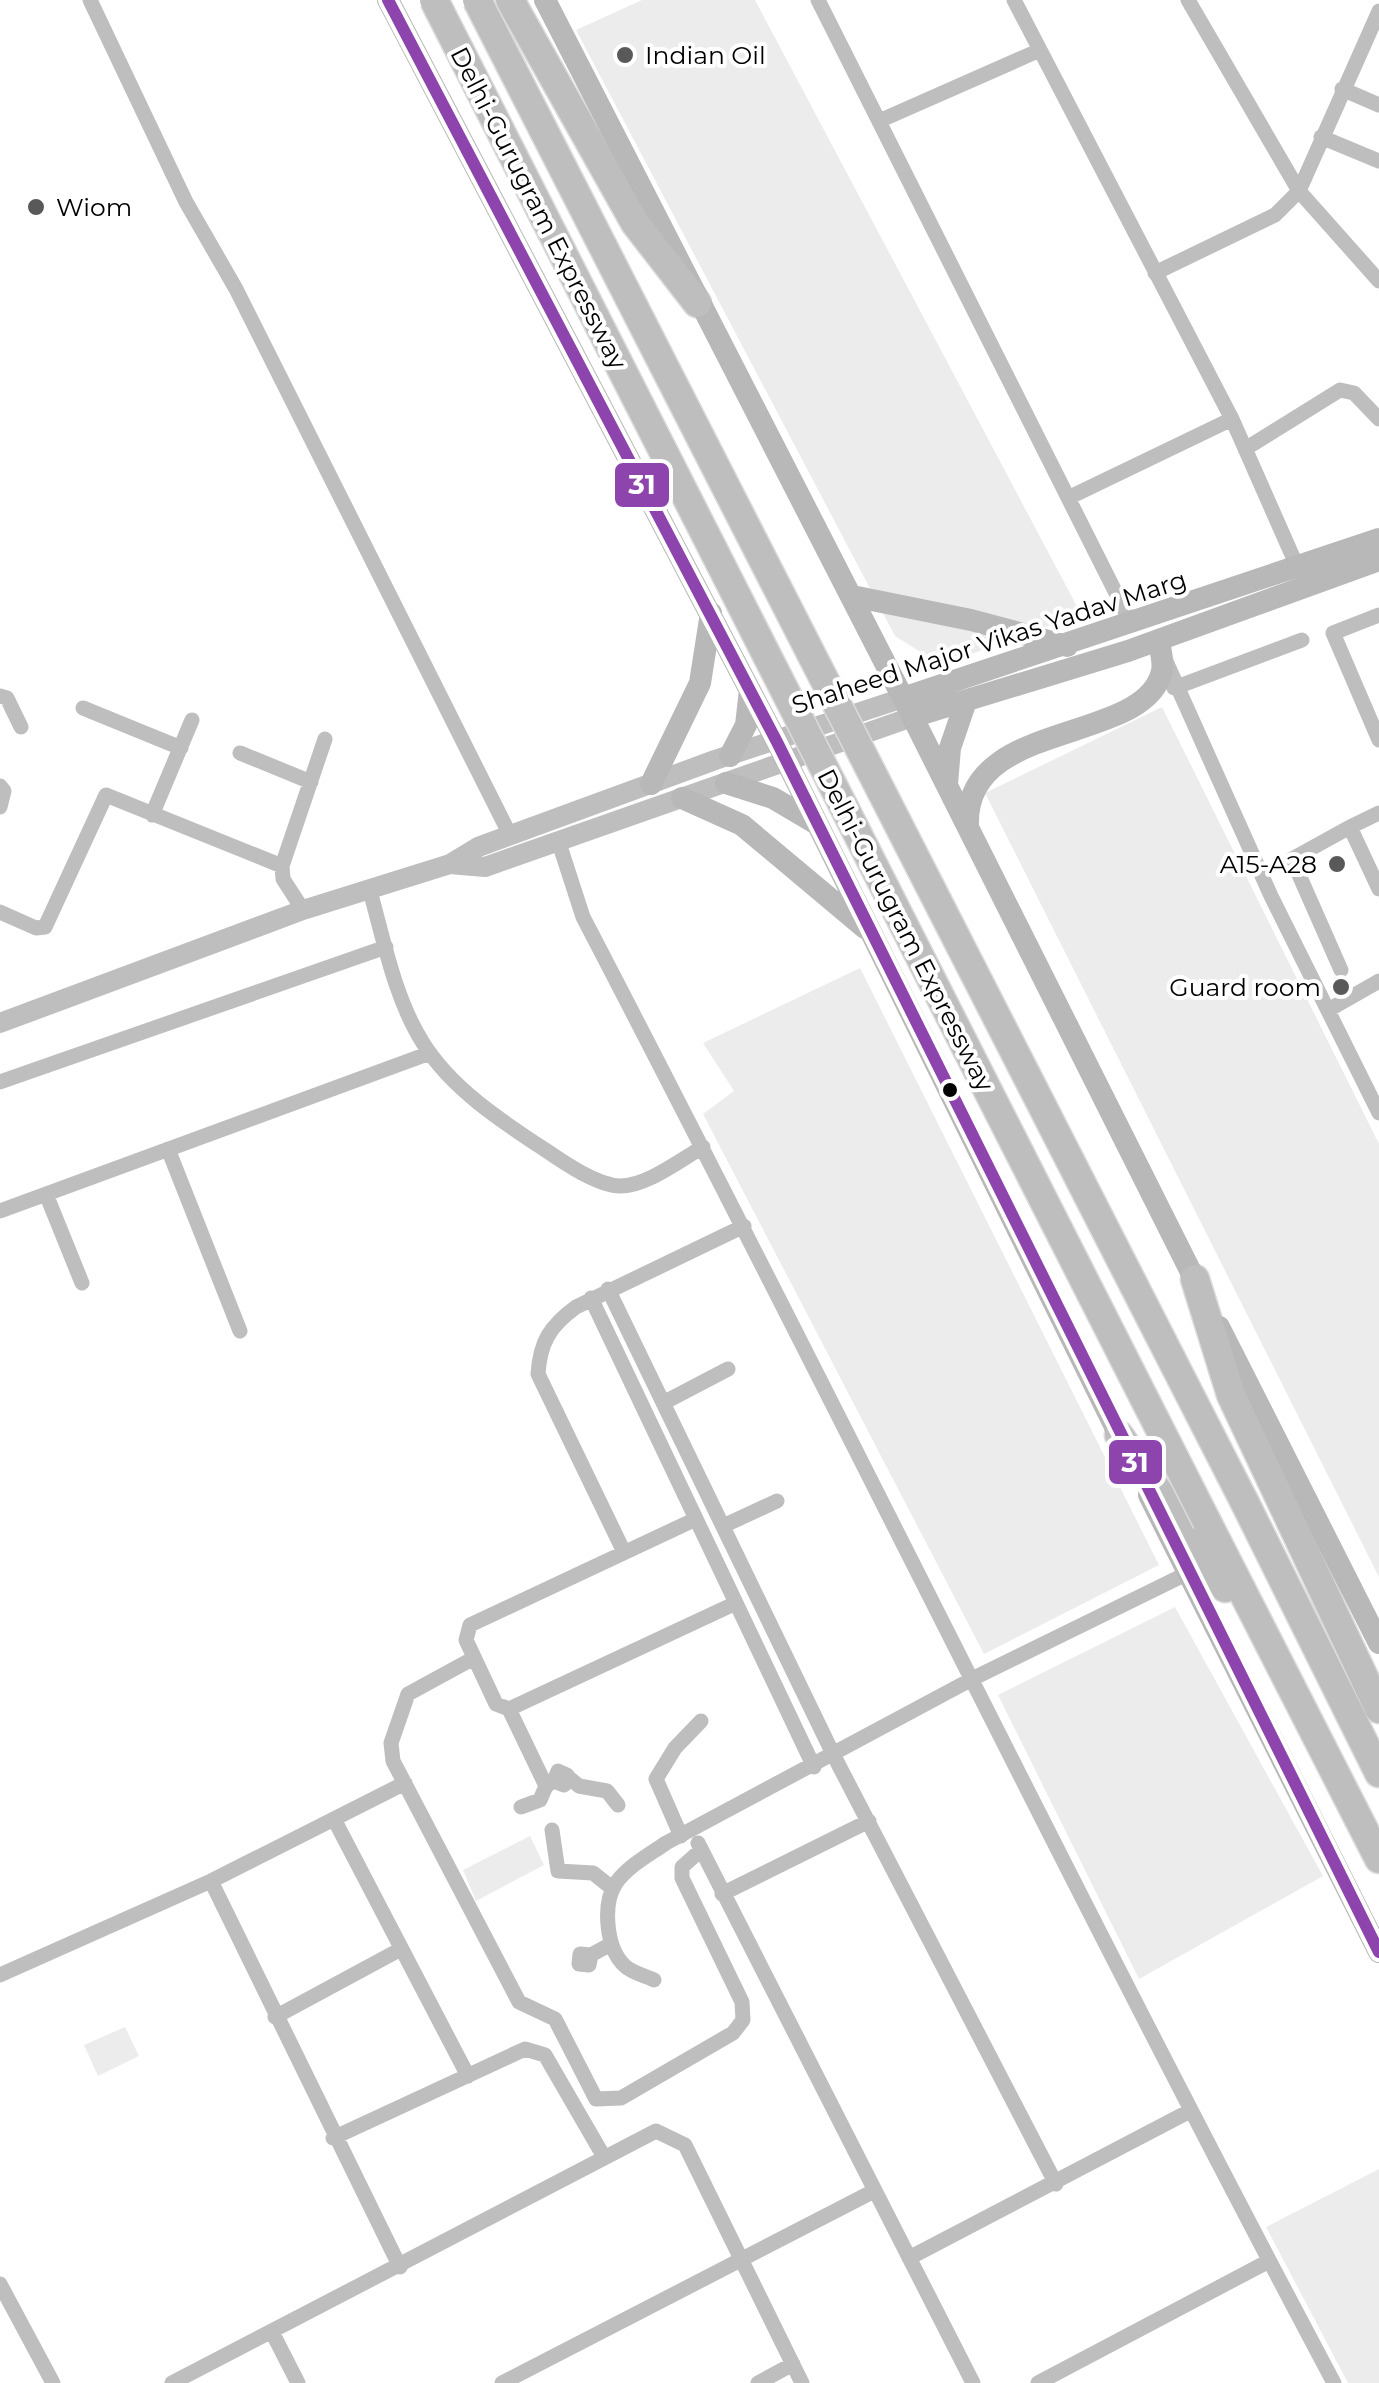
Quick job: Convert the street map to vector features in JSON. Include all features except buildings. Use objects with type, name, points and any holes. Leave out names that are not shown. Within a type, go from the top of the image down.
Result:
[{"type":"highway","name":"Delhi-Gurugram Expressway","points":[[434,0],[1379,1860]]},
{"type":"highway","name":"Delhi-Gurugram Expressway","points":[[477,0],[1379,1772]]},
{"type":"highway","points":[[510,0],[635,223],[697,303]]},
{"type":"highway","points":[[1195,1280],[1232,1395],[1379,1709]]},
{"type":"highway","points":[[1119,1435],[1185,1524],[1216,1578],[1269,1638]]},
{"type":"main road","points":[[388,0],[711,613],[1379,1952]]},
{"type":"main road","points":[[545,0],[697,303],[852,596],[1379,1643]]},
{"type":"main road","name":"Shaheed Major Vikas Yadav Marg","points":[[908,708],[1159,640],[1379,539]]},
{"type":"main road","name":"Shaheed Major Vikas Yadav Marg","points":[[961,691],[1067,646],[1132,625],[1301,576],[1379,560]]},
{"type":"main road","points":[[852,596],[971,620],[1067,646]]},
{"type":"main road","points":[[650,784],[700,683],[711,613]]},
{"type":"main road","points":[[968,828],[970,795],[990,768],[1146,697],[1163,669],[1159,640]]},
{"type":"main road","points":[[882,657],[917,679],[961,691],[947,786]]},
{"type":"main road","points":[[730,756],[746,725],[750,690]]},
{"type":"main road","points":[[726,783],[773,798],[817,824]]},
{"type":"main road","points":[[682,798],[742,825],[871,933]]},
{"type":"street","points":[[90,0],[186,202],[236,288],[510,836]]},
{"type":"street","points":[[818,0],[1132,625]]},
{"type":"street","points":[[1014,0],[1232,420],[1301,576]]},
{"type":"street","points":[[1188,0],[1299,191],[1379,281]]},
{"type":"street","points":[[1155,273],[1276,215],[1299,191],[1379,10]]},
{"type":"street","points":[[880,121],[1040,50]]},
{"type":"street","points":[[1342,89],[1379,105]]},
{"type":"street","points":[[1321,137],[1379,161]]},
{"type":"street","points":[[1245,449],[1340,390],[1354,393],[1379,419]]},
{"type":"street","points":[[1070,497],[1232,420]]},
{"type":"street","points":[[1379,615],[1333,633],[1379,740]]},
{"type":"street","points":[[1159,640],[1174,688],[1271,896],[1336,1006],[1379,1113]]},
{"type":"street","points":[[1174,688],[1302,640]]},
{"type":"street","points":[[0,696],[7,698],[21,727]]},
{"type":"street","points":[[83,708],[182,748]]},
{"type":"street","name":"Shaheed Major Vikas Yadav Marg","points":[[450,864],[485,867],[726,783],[782,753],[908,708]]},
{"type":"street","points":[[152,815],[192,720]]},
{"type":"street","points":[[304,910],[284,879],[282,866],[325,740]]},
{"type":"street","points":[[240,753],[311,782]]},
{"type":"street","name":"Shaheed Major Vikas Yadav Marg","points":[[0,1023],[304,910],[450,864],[510,836],[730,756],[782,753]]},
{"type":"street","points":[[0,786],[4,791],[0,806]]},
{"type":"street","points":[[0,912],[36,928],[46,927],[106,795],[282,866]]},
{"type":"street","points":[[1341,970],[1292,859],[1379,813]]},
{"type":"street","points":[[1350,828],[1379,890]]},
{"type":"street","points":[[558,840],[583,918],[974,1678],[1188,2112],[1334,2383]]},
{"type":"street","points":[[370,891],[400,991],[430,1053],[499,1118],[549,1152],[610,1184],[632,1184],[703,1147]]},
{"type":"street","points":[[0,1082],[386,947]]},
{"type":"street","points":[[1336,1006],[1379,981]]},
{"type":"street","points":[[1336,1006],[1379,990]]},
{"type":"street","points":[[0,1211],[430,1053]]},
{"type":"street","points":[[168,1149],[240,1331]]},
{"type":"street","points":[[46,1194],[82,1282]]},
{"type":"street","points":[[623,1550],[538,1374],[540,1349],[552,1325],[591,1298],[744,1226]]},
{"type":"street","points":[[608,1289],[834,1756],[1056,2184]]},
{"type":"street","points":[[591,1298],[814,1767]]},
{"type":"street","points":[[663,1403],[728,1369]]},
{"type":"street","points":[[722,1526],[777,1501]]},
{"type":"street","points":[[618,1805],[607,1791],[556,1782],[509,1709],[496,1704],[474,1658],[466,1630],[477,1619],[696,1519]]},
{"type":"street","points":[[654,1980],[626,1967],[611,1944],[612,1888],[635,1865],[686,1833],[974,1678],[1188,1573]]},
{"type":"street","points":[[509,1709],[736,1602]]},
{"type":"street","points":[[474,1658],[415,1689],[404,1700],[391,1752],[519,2002],[555,2019],[596,2099],[608,2102],[621,2098],[732,2033],[743,2020],[742,2002],[682,1878],[682,1868],[701,1850]]},
{"type":"street","points":[[700,1721],[674,1748],[656,1779],[686,1833],[701,1850],[973,2383]]},
{"type":"street","points":[[521,1807],[540,1800],[556,1782]]},
{"type":"street","points":[[0,1975],[210,1881],[405,1783]]},
{"type":"street","points":[[335,1821],[468,2076]]},
{"type":"street","points":[[722,1894],[869,1821]]},
{"type":"street","points":[[552,1830],[558,1871],[594,1873],[612,1888]]},
{"type":"street","points":[[210,1881],[333,2138],[400,2267]]},
{"type":"street","points":[[590,1956],[611,1944]]},
{"type":"street","points":[[275,2017],[401,1949]]},
{"type":"street","points":[[333,2138],[525,2049],[545,2055],[604,2157]]},
{"type":"street","points":[[909,2258],[1188,2112]]},
{"type":"street","points":[[172,2383],[273,2334],[656,2131],[685,2144],[802,2383]]},
{"type":"street","points":[[502,2383],[874,2191]]},
{"type":"street","points":[[1038,2383],[1064,2378],[1269,2261]]},
{"type":"street","points":[[0,2284],[53,2383]]},
{"type":"street","points":[[273,2334],[298,2383]]},
{"type":"street","points":[[758,2383],[793,2364]]},
{"type":"shaded area","points":[[642,0],[755,0],[1081,614],[941,665],[895,636],[576,30]]},
{"type":"shaded area","points":[[1162,707],[1379,1144],[1379,1577],[985,793]]},
{"type":"shaded area","points":[[860,968],[1159,1565],[984,1654],[703,1114],[734,1091],[703,1043]]},
{"type":"shaded area","points":[[1175,1607],[1323,1876],[1139,1979],[998,1695]]},
{"type":"shaded area","points":[[530,1836],[544,1865],[476,1901],[463,1870]]},
{"type":"shaded area","points":[[125,2027],[139,2056],[98,2076],[84,2045]]},
{"type":"shaded area","points":[[1379,2169],[1379,2383],[1348,2383],[1266,2227]]},
{"type":"transit line","name":"31","points":[[388,0],[777,742],[1379,1952]]},
{"type":"place","name":"Indian Oil","points":[[625,55]]},
{"type":"place","name":"Wiom","points":[[36,207]]},
{"type":"place","name":"A15-A28","points":[[1337,864]]},
{"type":"place","name":"Guard room","points":[[1341,987]]}]
